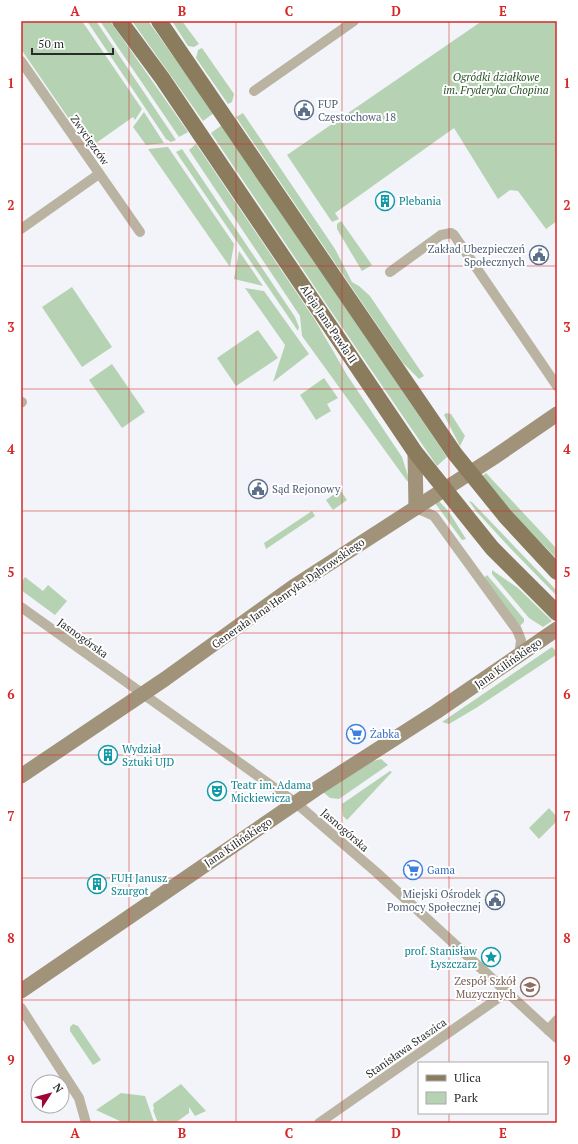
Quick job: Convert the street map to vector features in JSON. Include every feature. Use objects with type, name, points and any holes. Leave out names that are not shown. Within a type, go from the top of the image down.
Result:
[{"type":"main road","name":"Aleja Jana Pawła II","points":[[120,21],[162,78],[415,452],[492,548],[557,613]]},
{"type":"main road","points":[[159,21],[455,454],[506,517],[557,572]]},
{"type":"street","points":[[254,91],[354,21]]},
{"type":"street","name":"Zwycięzców","points":[[21,61],[140,232]]},
{"type":"street","points":[[21,229],[99,174]]},
{"type":"street","points":[[390,272],[441,235],[450,233],[454,235],[557,386]]},
{"type":"street","name":"Generała Jana Henryka Dąbrowskiego","points":[[21,776],[143,694],[293,588],[470,473],[557,414]]},
{"type":"street","points":[[415,452],[416,508],[434,516],[517,630],[521,640],[518,656]]},
{"type":"street","name":"Jasnogórska","points":[[21,607],[296,803],[376,872],[557,1038]]},
{"type":"street","name":"Jana Kilińskiego","points":[[21,991],[296,803],[436,712],[557,629]]},
{"type":"street","name":"Stanisława Staszica","points":[[319,1123],[507,992]]},
{"type":"street","points":[[21,1008],[79,1098],[86,1123]]},
{"type":"street","points":[[548,1030],[557,1020]]},
{"type":"green space","points":[[21,21],[82,21],[142,109],[135,120],[133,117],[89,148],[21,49]]},
{"type":"green space","points":[[87,21],[96,21],[176,140],[171,142],[166,139]]},
{"type":"green space","points":[[100,21],[110,21],[188,132],[179,137]]},
{"type":"green space","points":[[132,21],[148,21],[214,113],[203,121]]},
{"type":"green space","points":[[172,21],[182,21],[199,44],[194,47],[188,46]]},
{"type":"green space","name":"Ogródki działkowe im. Fryderyka Chopina","points":[[482,21],[557,21],[557,221],[546,229],[518,191],[510,190],[498,199],[454,128],[335,213],[339,219],[332,222],[287,155]]},
{"type":"green space","points":[[202,48],[234,94],[232,102],[228,104],[196,58],[198,50]]},
{"type":"green space","points":[[144,112],[164,143],[146,145],[133,127]]},
{"type":"green space","points":[[243,113],[335,249],[352,282],[370,296],[424,376],[419,379],[403,363],[236,117]]},
{"type":"green space","points":[[222,125],[447,457],[437,466],[211,133]]},
{"type":"green space","points":[[196,144],[315,320],[347,375],[402,457],[410,482],[407,481],[302,336],[300,316],[189,150]]},
{"type":"green space","points":[[168,147],[234,244],[230,267],[148,149]]},
{"type":"green space","points":[[182,149],[295,317],[299,327],[298,331],[176,152]]},
{"type":"green space","points":[[341,221],[372,265],[362,271],[337,229],[337,224]]},
{"type":"green space","points":[[239,251],[263,286],[234,279]]},
{"type":"green space","points":[[72,287],[112,347],[82,367],[42,307]]},
{"type":"green space","points":[[245,288],[264,291],[309,354],[273,382],[285,345]]},
{"type":"green space","points":[[258,330],[278,358],[236,386],[217,358]]},
{"type":"green space","points":[[112,364],[145,412],[122,428],[89,380]]},
{"type":"green space","points":[[324,378],[338,398],[327,404],[331,411],[316,420],[300,395]]},
{"type":"green space","points":[[446,413],[451,414],[465,436],[460,446],[444,415]]},
{"type":"green space","points":[[486,473],[557,549],[557,559],[520,521],[482,476]]},
{"type":"green space","points":[[340,490],[347,500],[333,510],[326,500]]},
{"type":"green space","points":[[439,501],[449,512],[466,539],[462,540],[435,503]]},
{"type":"green space","points":[[469,501],[472,502],[557,591],[557,596],[511,549],[476,511]]},
{"type":"green space","points":[[312,511],[315,516],[266,549],[264,543]]},
{"type":"green space","points":[[492,570],[518,588],[552,621],[543,627],[529,618],[492,574]]},
{"type":"green space","points":[[487,575],[524,619],[524,622],[519,627],[484,578]]},
{"type":"green space","points":[[25,577],[43,591],[48,585],[67,601],[55,615],[21,590],[21,582]]},
{"type":"green space","points":[[552,647],[555,650],[556,655],[449,724],[442,722]]},
{"type":"green space","points":[[381,759],[388,765],[339,799],[330,798],[323,792],[373,761]]},
{"type":"green space","points":[[390,771],[392,772],[347,820],[343,816],[342,804]]},
{"type":"green space","points":[[549,808],[557,817],[557,821],[539,839],[529,828]]},
{"type":"green space","points":[[73,1024],[78,1026],[101,1060],[93,1065],[70,1031],[70,1027]]},
{"type":"green space","points":[[181,1084],[206,1111],[195,1116],[189,1107],[189,1113],[175,1123],[166,1121],[167,1123],[158,1123],[153,1110],[153,1104]]},
{"type":"green space","points":[[121,1093],[145,1096],[154,1122],[124,1123],[96,1110]]},
{"type":"place","name":"FUP Częstochowa 18","points":[[304,110]]},
{"type":"place","name":"Plebania","points":[[385,201]]},
{"type":"place","name":"Zakład Ubezpieczeń Społecznych","points":[[539,255]]},
{"type":"place","name":"Sąd Rejonowy","points":[[258,489]]},
{"type":"place","name":"Żabka","points":[[356,734]]},
{"type":"place","name":"Wydział Sztuki UJD","points":[[108,755]]},
{"type":"place","name":"Teatr im. Adama Mickiewicza","points":[[217,791]]},
{"type":"place","name":"Gama","points":[[413,870]]},
{"type":"place","name":"FUH Janusz Szurgot","points":[[97,884]]},
{"type":"place","name":"Miejski Ośrodek Pomocy Społecznej","points":[[495,900]]},
{"type":"place","name":"prof. Stanisław Łyszczarz","points":[[491,957]]},
{"type":"place","name":"Zespół Szkół Muzycznych","points":[[530,987]]}]
